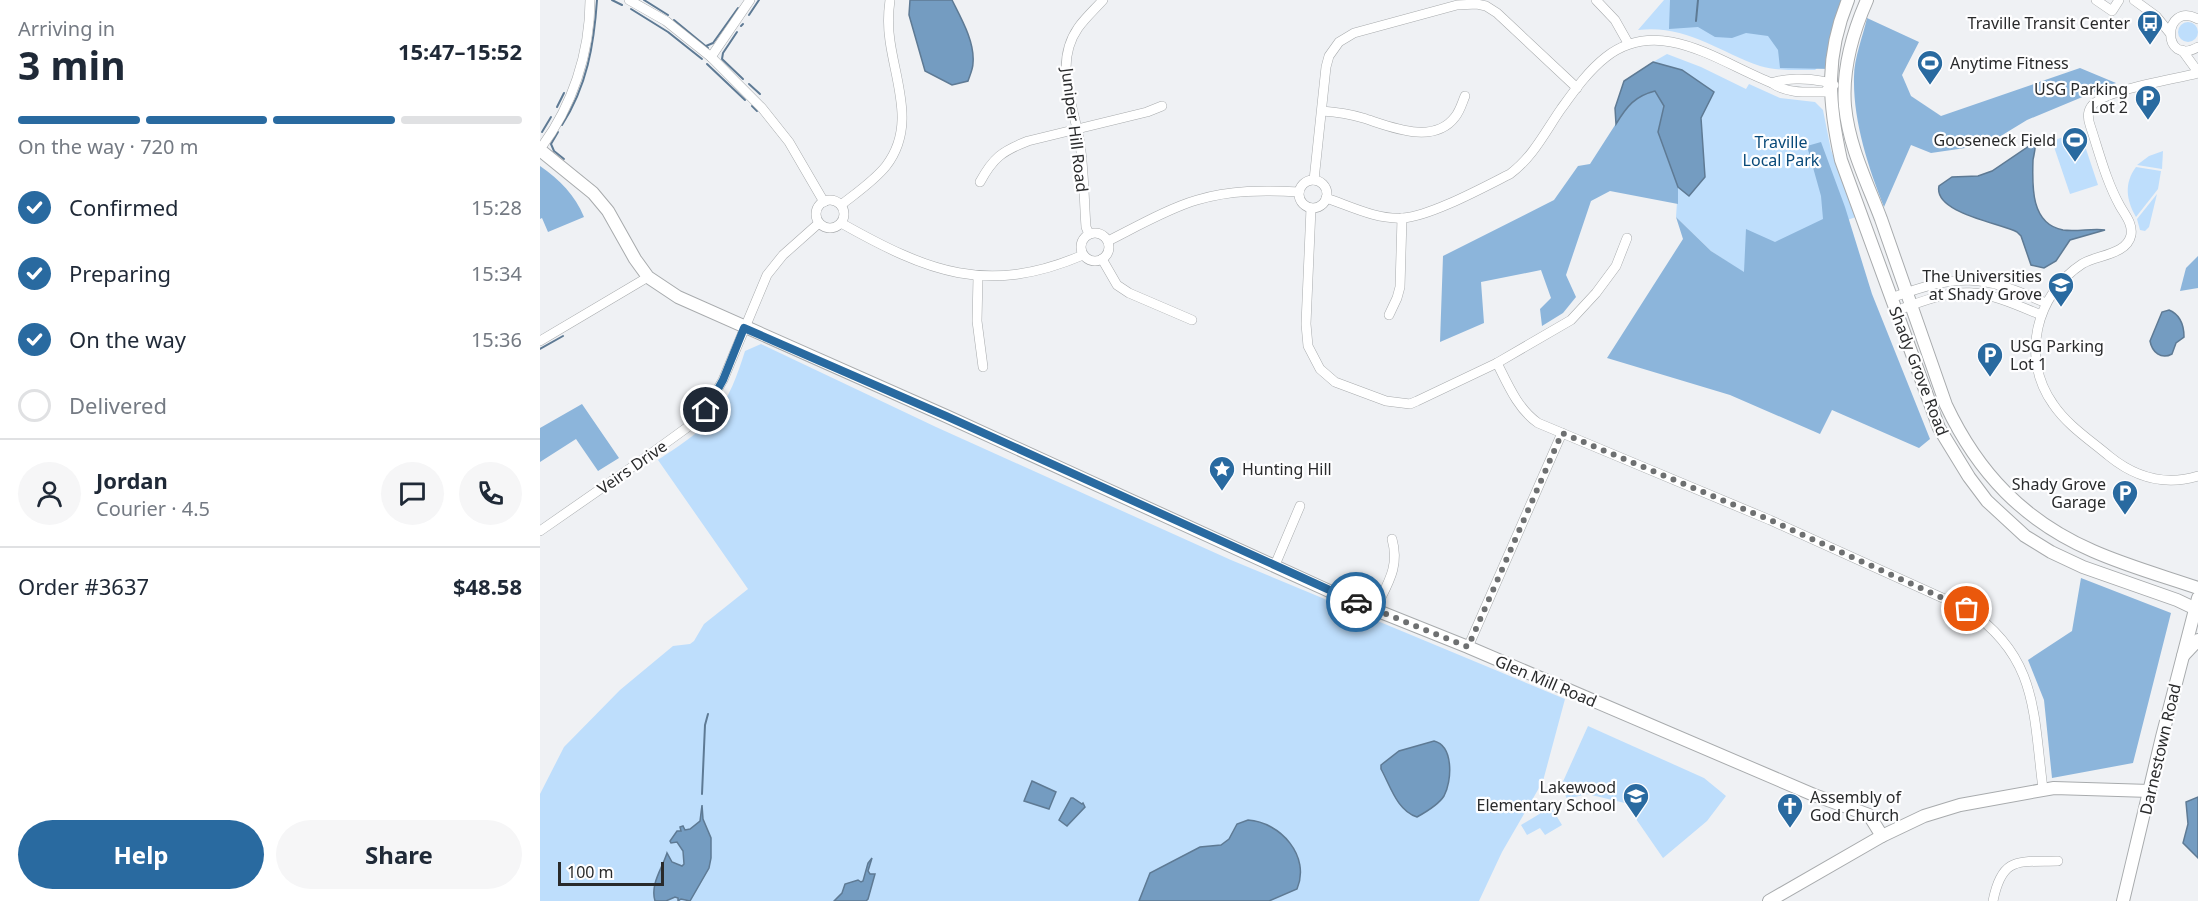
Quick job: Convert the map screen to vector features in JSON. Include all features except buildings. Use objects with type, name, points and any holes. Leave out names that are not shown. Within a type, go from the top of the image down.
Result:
[{"type":"main road","name":"Shady Grove Road","points":[[1848,0],[1838,30],[1830,85],[1841,160],[1939,428],[1969,477],[1999,513],[2025,536],[2051,552],[2083,567],[2197,605]]},
{"type":"main road","name":"Shady Grove Road","points":[[1867,0],[1855,26],[1846,65],[1845,106],[1849,133],[1950,414],[1959,433],[1995,483],[2034,518],[2086,548],[2198,588]]},
{"type":"main road","name":"Glen Mill Road","points":[[540,150],[593,193],[608,212],[648,277],[678,297],[946,416],[1338,595],[1468,647],[1814,795],[1865,812],[1872,818],[1882,836]]},
{"type":"main road","name":"Darnestown Road","points":[[2123,901],[2182,657],[2197,605]]},
{"type":"main road","points":[[2182,657],[2198,640]]},
{"type":"main road","points":[[1769,901],[1882,836],[1924,816],[1960,805],[2043,789],[2085,787],[2150,791]]},
{"type":"street","points":[[540,150],[560,116],[581,66],[587,41],[590,0]]},
{"type":"street","points":[[629,0],[666,21],[711,57],[762,108],[789,142],[824,202]]},
{"type":"street","points":[[711,57],[750,0]]},
{"type":"street","points":[[841,206],[880,173],[891,159],[899,141],[903,111],[890,42],[888,18],[890,0]]},
{"type":"street","name":"Juniper Hill Road","points":[[1089,234],[1086,227],[1081,154],[1066,83],[1067,55],[1078,28],[1103,0]]},
{"type":"street","points":[[1596,0],[1615,20],[1628,43]]},
{"type":"street","points":[[2096,0],[2112,10],[2118,1],[2136,3],[2156,16],[2169,32],[2172,42],[2182,50],[2198,71]]},
{"type":"street","points":[[1314,180],[1329,56],[1339,42],[1364,30],[1469,4],[1486,6],[1497,13],[1577,88]]},
{"type":"street","points":[[2156,16],[2170,18],[2190,16],[2198,19]]},
{"type":"street","points":[[2169,32],[2179,17]]},
{"type":"street","points":[[1326,198],[1368,212],[1402,218],[1430,211],[1516,170],[1532,153],[1577,88],[1603,59],[1628,43],[1652,40],[1678,43],[1778,87],[1801,92],[1825,92],[1830,85],[1845,85]]},
{"type":"street","points":[[2182,50],[2198,48],[2198,71]]},
{"type":"street","points":[[2198,71],[2176,79],[2152,82],[2098,100],[2090,107],[2088,116],[2090,125],[2114,193],[2130,223],[2131,235],[2128,243],[2122,248],[2088,261],[2071,272],[2057,286],[2041,315],[2035,349],[2038,374],[2046,394],[2064,417],[2115,460],[2138,474],[2155,479],[2171,481],[2198,476]]},
{"type":"street","points":[[1322,111],[1362,117],[1396,130],[1420,132],[1437,129],[1453,121],[1465,96]]},
{"type":"street","points":[[980,182],[990,164],[1010,148],[1028,141],[1147,112],[1162,106]]},
{"type":"street","points":[[1314,180],[1323,184],[1327,193],[1322,205],[1311,208],[1300,201],[1299,192],[1306,182],[1314,180]]},
{"type":"street","points":[[1108,241],[1194,200],[1219,194],[1263,190],[1299,192]]},
{"type":"street","points":[[835,201],[841,206],[844,214],[841,223],[830,228],[819,223],[817,209],[824,202],[835,201]]},
{"type":"street","points":[[1311,208],[1306,324],[1308,346],[1320,369],[1335,382],[1386,401],[1410,404],[1497,363],[1571,320],[1596,293],[1616,266],[1627,238]]},
{"type":"street","points":[[1389,315],[1400,288],[1402,218]]},
{"type":"street","name":"Veirs Drive","points":[[540,531],[696,421],[715,397],[762,284],[783,255],[819,223]]},
{"type":"street","points":[[841,223],[930,265],[978,277],[1010,276],[1039,271],[1083,255],[1094,261],[1102,259],[1109,249],[1108,241],[1097,233],[1089,234],[1082,241],[1083,255]]},
{"type":"street","points":[[1102,259],[1111,277],[1129,294],[1192,320]]},
{"type":"street","points":[[540,341],[648,277]]},
{"type":"street","points":[[978,277],[977,321],[983,368]]},
{"type":"street","points":[[1892,298],[1947,281],[1981,280],[2010,288],[2046,303]]},
{"type":"street","points":[[1896,311],[1948,293],[1980,293],[2005,300],[2041,315]]},
{"type":"street","points":[[1497,363],[1519,405],[1538,423],[1770,520],[1967,609],[1986,622],[2016,657],[2031,693],[2043,789]]},
{"type":"street","points":[[1468,647],[1562,433]]},
{"type":"street","points":[[1275,566],[1300,506]]},
{"type":"street","points":[[1375,610],[1395,567],[1392,539]]},
{"type":"street","points":[[1993,901],[1996,883],[2003,870],[2020,862],[2058,861]]},
{"type":"green space","points":[[1664,0],[1839,0],[1824,62],[1815,70],[1801,70],[1766,68],[1700,40],[1671,31],[1638,30]]},
{"type":"green space","points":[[2188,22],[2195,25],[2198,32],[2195,39],[2188,42],[2181,39],[2178,32],[2181,25]]},
{"type":"green space","name":"Traville Local Park","points":[[1667,54],[1701,67],[1746,89],[1749,84],[1780,98],[1815,102],[1823,110],[1831,150],[1856,217],[1754,252],[1744,273],[1711,251],[1676,217],[1678,187],[1689,196],[1705,177],[1701,118],[1713,92],[1653,62]]},
{"type":"green space","name":"Gooseneck Field","points":[[2080,131],[2098,185],[2070,194],[2052,141]]},
{"type":"green space","points":[[2163,151],[2162,169],[2137,165],[2149,156]]},
{"type":"green space","points":[[2136,167],[2161,171],[2158,189],[2136,217],[2128,198],[2128,185]]},
{"type":"green space","points":[[2157,194],[2149,227],[2145,231],[2140,230],[2137,219]]},
{"type":"green space","points":[[761,344],[936,427],[1231,560],[1565,699],[1543,781],[1502,852],[1479,901],[540,901],[540,794],[564,747],[620,690],[673,646],[690,644],[694,641],[704,624],[748,589],[658,460],[694,435],[713,417],[728,394],[745,351]]},
{"type":"green space","points":[[1588,726],[1704,778],[1726,796],[1707,821],[1663,858],[1625,803],[1587,794],[1567,799],[1561,786]]},
{"type":"green space","points":[[1551,807],[1562,825],[1545,835],[1540,828],[1527,835],[1521,825]]},
{"type":"shaded area","points":[[910,0],[952,0],[967,30],[972,47],[973,65],[968,81],[952,85],[925,71],[909,15]]},
{"type":"shaded area","points":[[1670,0],[1848,0],[1831,69],[1780,68],[1778,50],[1768,36],[1746,33],[1732,38],[1715,37],[1698,27],[1669,29]]},
{"type":"shaded area","points":[[1867,18],[1919,42],[1902,75],[1911,96],[1941,116],[2080,68],[2116,83],[2027,120],[1986,145],[1931,153],[1911,145],[1884,207],[1863,143],[1854,94],[1855,62]]},
{"type":"shaded area","points":[[1653,62],[1682,70],[1714,92],[1701,118],[1705,177],[1689,196],[1678,187],[1658,132],[1664,106],[1655,91],[1632,103],[1616,124],[1615,108],[1624,81]]},
{"type":"shaded area","points":[[1655,90],[1664,106],[1658,132],[1678,187],[1678,204],[1610,191],[1591,201],[1566,275],[1576,297],[1563,313],[1542,326],[1540,309],[1551,298],[1541,270],[1481,282],[1484,323],[1440,342],[1443,256],[1554,200],[1578,166],[1590,164],[1626,108],[1640,95]]},
{"type":"shaded area","points":[[1821,142],[1845,207],[1872,294],[1930,439],[1919,448],[1832,410],[1820,434],[1730,395],[1607,358],[1683,239],[1676,217],[1711,251],[1744,272],[1746,229],[1775,242],[1823,219],[1821,196],[1807,146]]},
{"type":"shaded area","points":[[2035,142],[2034,192],[2039,212],[2045,220],[2052,226],[2063,230],[2105,230],[2070,240],[2056,261],[2044,268],[2031,265],[2021,236],[2017,232],[1957,210],[1946,203],[1940,195],[1939,186],[1952,177],[1978,176],[1992,171]]},
{"type":"shaded area","points":[[540,166],[566,188],[584,217],[548,232],[542,218],[540,219]]},
{"type":"shaded area","points":[[2198,256],[2198,288],[2180,291],[2186,268]]},
{"type":"shaded area","points":[[2169,310],[2181,321],[2184,337],[2176,343],[2172,354],[2164,356],[2155,352],[2150,341],[2162,312]]},
{"type":"shaded area","points":[[582,404],[619,458],[598,471],[576,439],[540,462],[540,428]]},
{"type":"shaded area","points":[[2081,578],[2171,613],[2133,763],[2052,778],[2044,700],[2028,660],[2072,631]]},
{"type":"shaded area","points":[[1434,741],[1440,744],[1448,757],[1449,782],[1442,799],[1417,817],[1410,814],[1399,803],[1381,765],[1399,751]]},
{"type":"shaded area","points":[[1032,781],[1056,792],[1049,809],[1024,801]]},
{"type":"shaded area","points":[[2198,797],[2198,858],[2183,843],[2188,824],[2186,802]]},
{"type":"shaded area","points":[[1071,798],[1083,803],[1085,807],[1067,826],[1059,820]]},
{"type":"shaded area","points":[[702,805],[703,819],[711,838],[709,868],[690,901],[681,899],[678,901],[675,897],[666,901],[655,901],[655,883],[667,853],[672,862],[682,866],[684,864],[683,851],[677,842],[671,843],[670,841],[677,831],[681,831],[680,827],[683,826],[685,830],[690,829],[700,821]]},
{"type":"shaded area","points":[[1248,820],[1271,827],[1290,843],[1300,865],[1297,889],[1269,901],[1139,901],[1150,873],[1200,847],[1221,845],[1229,839],[1237,824]]},
{"type":"shaded area","points":[[872,858],[868,871],[870,874],[875,874],[868,899],[866,901],[834,901],[842,893],[845,884],[858,880],[863,881],[868,863]]},
{"type":"waterway","points":[[562,125],[578,95],[588,65],[597,0]]},
{"type":"waterway","points":[[612,0],[622,5]]},
{"type":"waterway","points":[[644,0],[668,15]]},
{"type":"waterway","points":[[749,15],[759,0]]},
{"type":"waterway","points":[[1696,21],[1698,0]]},
{"type":"waterway","points":[[706,46],[713,43],[738,8]]},
{"type":"waterway","points":[[631,9],[668,32],[702,59]]},
{"type":"waterway","points":[[674,20],[708,48]]},
{"type":"waterway","points":[[737,32],[723,53],[722,59],[743,79]]},
{"type":"waterway","points":[[707,64],[745,100]]},
{"type":"waterway","points":[[749,84],[760,94]]},
{"type":"waterway","points":[[557,107],[564,93]]},
{"type":"waterway","points":[[752,106],[757,111]]},
{"type":"waterway","points":[[542,132],[551,117]]},
{"type":"waterway","points":[[558,132],[551,144],[554,151],[564,159]]},
{"type":"waterway","points":[[540,349],[563,336]]},
{"type":"waterway","points":[[702,794],[705,725],[708,714]]},
{"type":"way so far","points":[[1356,602],[1468,647],[1562,433],[1770,520],[1967,609]]},
{"type":"place","name":"Traville Transit Center","points":[[2150,46]]},
{"type":"place","name":"Anytime Fitness","points":[[1930,86]]},
{"type":"place","name":"USG Parking Lot 2","points":[[2148,121]]},
{"type":"place","name":"Gooseneck Field","points":[[2075,163]]},
{"type":"place","name":"The Universities at Shady Grove","points":[[2061,308]]},
{"type":"place","name":"USG Parking Lot 1","points":[[1990,378]]},
{"type":"place","name":"Hunting Hill","points":[[1222,492]]},
{"type":"place","name":"Shady Grove Garage","points":[[2125,516]]},
{"type":"place","name":"Lakewood Elementary School","points":[[1636,819]]},
{"type":"place","name":"Assembly of God Church","points":[[1790,829]]},
{"type":"route","points":[[706,410],[723,380],[744,328],[946,416],[1098,487],[1356,602]]}]
